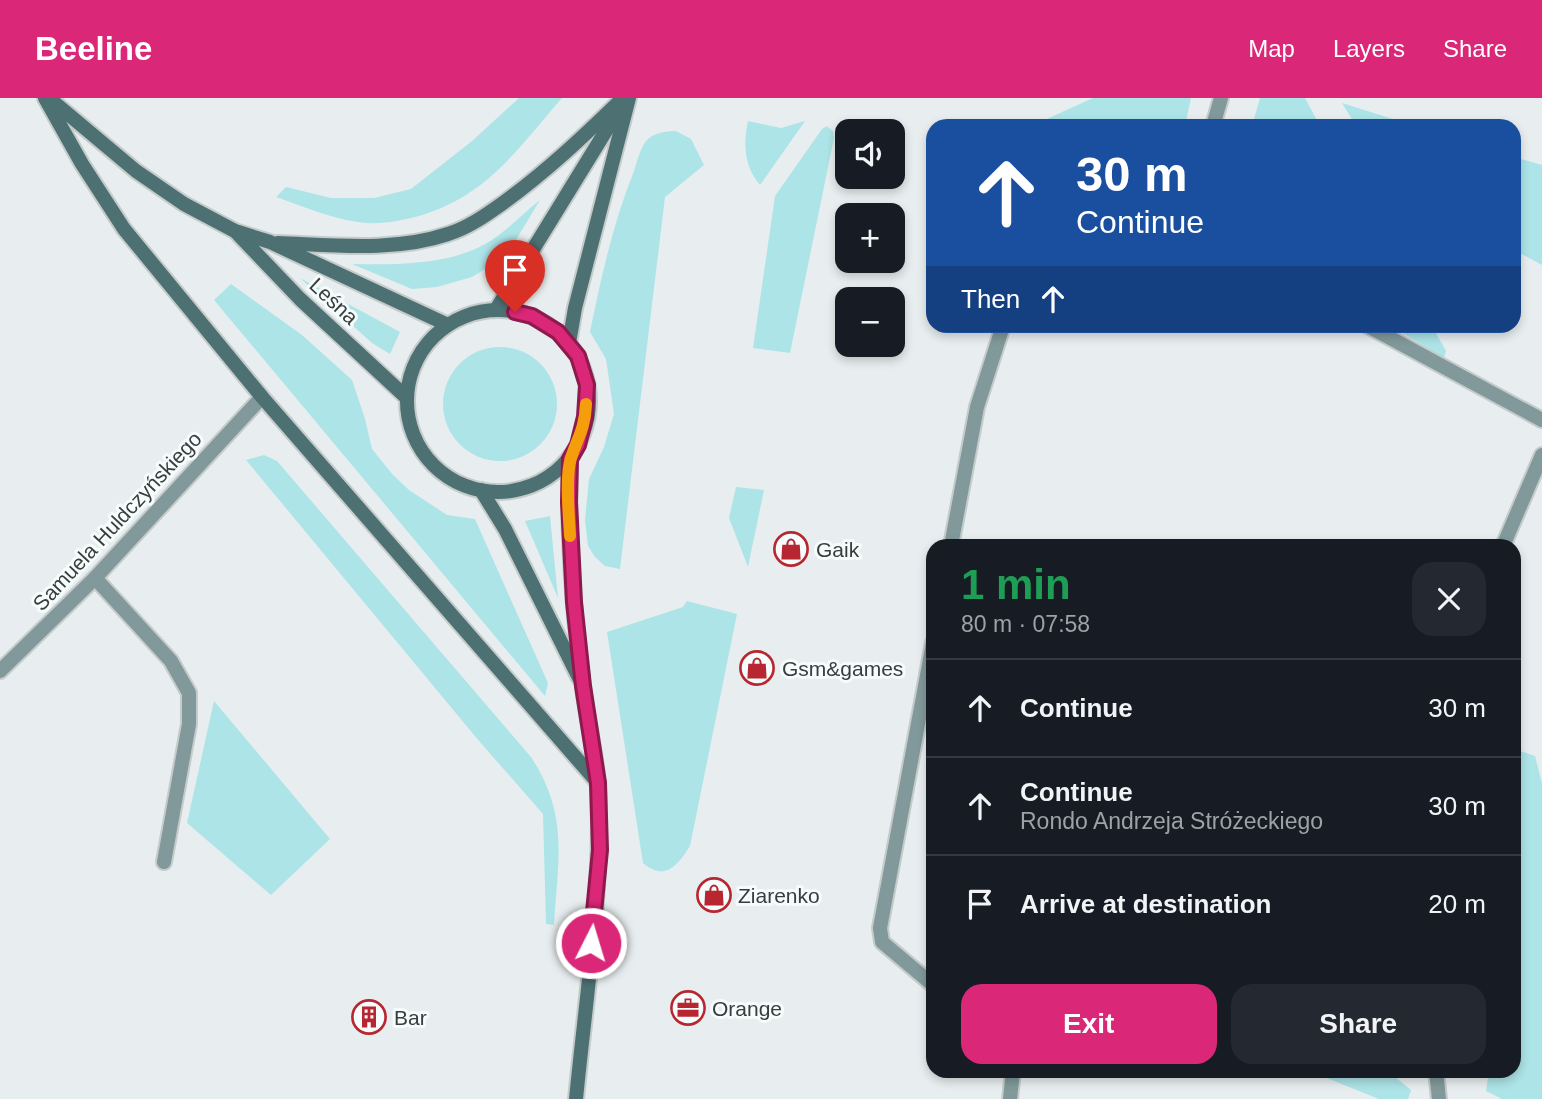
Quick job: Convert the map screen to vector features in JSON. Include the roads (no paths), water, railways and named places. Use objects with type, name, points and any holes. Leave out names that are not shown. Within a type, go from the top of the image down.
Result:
[{"type":"street","name":"Leśna","points":[[47,98],[136,171],[184,204],[235,231],[270,242],[448,324]]},
{"type":"street","points":[[47,98],[82,164],[124,229],[262,397],[598,783]]},
{"type":"street","points":[[270,242],[355,246],[418,242],[449,234],[479,220],[560,160],[626,98]]},
{"type":"street","points":[[497,308],[626,98]]},
{"type":"street","points":[[569,343],[575,307],[626,98]]},
{"type":"street","points":[[1215,119],[1221,98]]},
{"type":"street","name":"Leśna","points":[[235,231],[300,299],[407,398]]},
{"type":"street","points":[[497,308],[532,316],[558,332],[578,356],[587,385],[585,417],[578,445],[570,459],[531,486],[501,492],[471,488],[443,474],[423,453],[410,427],[407,398],[412,369],[426,344],[448,324],[474,313],[497,308]]},
{"type":"street","points":[[952,539],[977,407],[1001,333]]},
{"type":"street","points":[[1381,333],[1542,420]]},
{"type":"street","name":"Samuela Huldczyńskiego","points":[[0,671],[95,578],[262,397]]},
{"type":"street","points":[[1506,539],[1542,454]]},
{"type":"street","points":[[570,459],[569,502],[574,602],[583,686],[598,783],[600,850],[576,1099]]},
{"type":"street","points":[[481,490],[505,529],[583,686]]},
{"type":"street","points":[[95,578],[171,661],[189,693],[190,724],[164,862]]},
{"type":"street","points":[[926,681],[880,928],[881,942],[926,979]]},
{"type":"street","points":[[1010,1099],[1012,1078]]},
{"type":"street","points":[[1437,1078],[1439,1099]]},
{"type":"place","name":"Gaik","points":[[791,549]]},
{"type":"place","name":"Gsm&games","points":[[757,668]]},
{"type":"place","name":"Ziarenko","points":[[714,895]]},
{"type":"place","name":"Orange","points":[[688,1008]]},
{"type":"place","name":"Bar","points":[[369,1017]]}]
